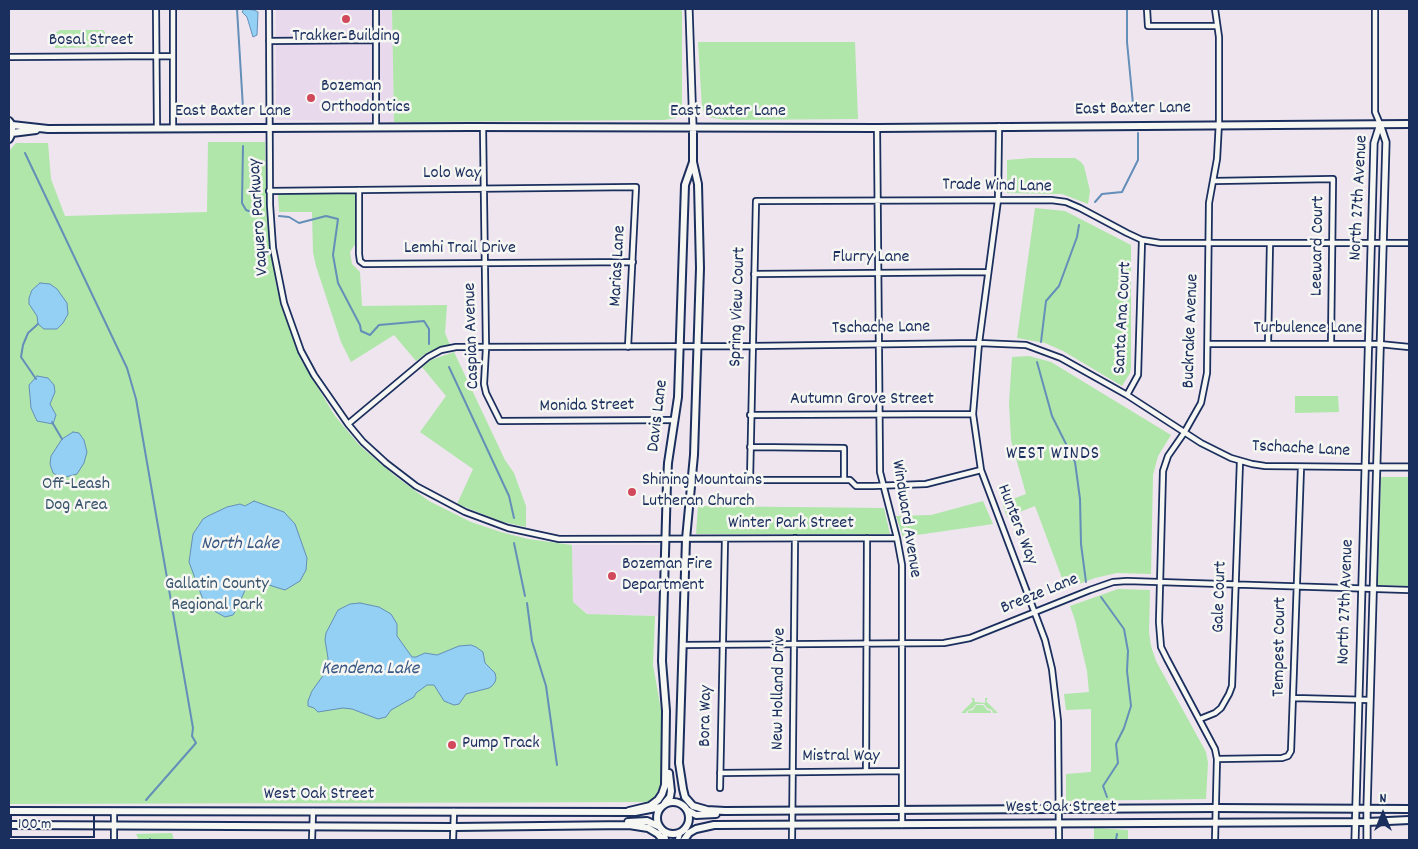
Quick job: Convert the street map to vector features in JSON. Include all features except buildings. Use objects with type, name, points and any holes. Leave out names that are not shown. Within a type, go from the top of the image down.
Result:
[{"type":"main road","name":"East Baxter Lane","points":[[48,129],[10,136],[10,123],[48,129],[376,127],[877,128],[1409,124]]},
{"type":"main road","name":"Davis Lane","points":[[679,762],[686,539],[694,455],[700,268],[698,184],[693,162],[693,128]]},
{"type":"main road","name":"Davis Lane","points":[[666,765],[666,711],[662,661],[668,463],[678,397],[685,184],[693,162]]},
{"type":"main road","points":[[679,762],[678,779],[681,799],[689,820],[682,831]]},
{"type":"main road","points":[[679,762],[683,789],[689,802],[698,809],[725,811]]},
{"type":"main road","points":[[658,826],[656,818],[669,800],[671,791],[666,765]]},
{"type":"main road","points":[[629,811],[650,806],[658,800],[665,787],[666,765]]},
{"type":"main road","points":[[629,811],[640,812],[674,802],[696,815],[725,811]]},
{"type":"main road","name":"West Oak Street","points":[[725,811],[1216,808],[1409,809]]},
{"type":"main road","name":"West Oak Street","points":[[9,811],[629,811]]},
{"type":"main road","name":"West Oak Street","points":[[714,825],[1368,822],[1409,820]]},
{"type":"main road","points":[[612,825],[647,821],[669,834],[682,831],[696,824],[714,825]]},
{"type":"main road","name":"West Oak Street","points":[[9,825],[454,827],[612,825]]},
{"type":"main road","points":[[612,825],[648,828],[665,840]]},
{"type":"main road","points":[[684,840],[689,833],[696,829],[714,825]]},
{"type":"street","points":[[156,9],[157,128]]},
{"type":"street","points":[[173,9],[174,128]]},
{"type":"street","name":"Vaquero Parkway","points":[[269,9],[269,191],[277,274],[284,303],[301,351],[314,375],[348,424],[363,442],[386,463],[416,486],[465,512],[508,528],[559,539],[686,539]]},
{"type":"street","points":[[376,9],[376,127]]},
{"type":"street","name":"Davis Lane","points":[[689,9],[693,128]]},
{"type":"street","points":[[1147,9],[1148,26],[1218,26]]},
{"type":"street","name":"Buckrake Avenue","points":[[1215,9],[1218,26],[1218,159],[1209,203],[1207,373],[1201,403],[1168,456],[1163,471],[1158,622],[1161,647],[1200,719],[1218,759],[1215,840]]},
{"type":"street","points":[[1376,9],[1375,112],[1380,124]]},
{"type":"street","points":[[269,41],[376,40]]},
{"type":"street","name":"Bosal Street","points":[[9,57],[173,56]]},
{"type":"street","name":"North 27th Avenue","points":[[1355,840],[1374,143],[1380,124]]},
{"type":"street","name":"North 27th Avenue","points":[[1368,840],[1367,808],[1372,589],[1386,142],[1380,124]]},
{"type":"street","name":"Hunters Way","points":[[999,126],[998,200],[979,343],[973,414],[981,470],[1048,653],[1057,710],[1059,840]]},
{"type":"street","name":"Caspian Avenue","points":[[483,127],[486,348],[484,384],[486,393],[500,421]]},
{"type":"street","name":"Windward Avenue","points":[[877,128],[880,472],[902,565],[902,825]]},
{"type":"street","name":"Leeward Court","points":[[1214,181],[1333,179],[1331,344]]},
{"type":"street","name":"Lolo Way","points":[[269,191],[636,188]]},
{"type":"street","name":"Marias Lane","points":[[628,347],[636,188]]},
{"type":"street","name":"Lemhi Trail Drive","points":[[358,190],[359,254],[360,261],[364,264],[633,262]]},
{"type":"street","name":"Trade Wind Lane","points":[[756,201],[1050,200],[1066,202],[1142,240],[1160,243],[1409,243]]},
{"type":"street","name":"Spring View Court","points":[[750,480],[756,201]]},
{"type":"street","name":"Santa Ana Court","points":[[1127,395],[1138,375],[1142,240]]},
{"type":"street","points":[[1268,344],[1270,243]]},
{"type":"street","name":"Flurry Lane","points":[[754,274],[988,272]]},
{"type":"street","name":"Tschache Lane","points":[[348,424],[428,357],[441,350],[456,347],[680,347],[979,343],[1026,345],[1061,358],[1127,395],[1184,433],[1218,452],[1240,461],[1265,466],[1409,467]]},
{"type":"street","name":"Turbulence Lane","points":[[1208,344],[1379,344],[1409,347]]},
{"type":"street","name":"Autumn Grove Street","points":[[750,415],[973,414]]},
{"type":"street","name":"Monida Street","points":[[500,421],[675,420]]},
{"type":"street","points":[[750,447],[844,448],[844,480]]},
{"type":"street","name":"Gale Court","points":[[1200,719],[1215,713],[1221,708],[1232,686],[1240,461]]},
{"type":"street","name":"Tempest Court","points":[[1218,759],[1282,758],[1288,756],[1292,746],[1301,467]]},
{"type":"street","points":[[705,480],[850,480],[856,486],[883,486],[926,484],[981,470]]},
{"type":"street","name":"New Holland Drive","points":[[792,840],[795,538]]},
{"type":"street","points":[[866,771],[867,538]]},
{"type":"street","name":"Winter Park Street","points":[[686,539],[897,538]]},
{"type":"street","name":"Bora Way","points":[[720,788],[725,539]]},
{"type":"street","name":"Breeze Lane","points":[[683,645],[944,643],[970,638],[1113,582],[1409,590]]},
{"type":"street","points":[[1294,698],[1370,700]]},
{"type":"street","name":"Mistral Way","points":[[720,773],[902,771]]},
{"type":"street","points":[[114,811],[114,840]]},
{"type":"street","points":[[312,840],[313,811]]},
{"type":"street","points":[[453,840],[454,811]]},
{"type":"street","points":[[678,840],[682,831]]},
{"type":"street","points":[[664,832],[665,840]]},
{"type":"shaded area","points":[[276,9],[392,9],[394,122],[276,120]]},
{"type":"shaded area","points":[[572,545],[661,545],[659,616],[588,614],[573,602]]},
{"type":"green space","points":[[392,9],[682,9],[682,109],[676,118],[664,120],[394,122]]},
{"type":"green space","points":[[60,30],[103,30],[105,32],[105,47],[55,48],[55,33]]},
{"type":"green space","points":[[698,42],[855,42],[858,119],[727,120],[707,117],[702,108]]},
{"type":"green space","name":"Gallatin County Regional Park","points":[[208,142],[265,142],[267,225],[276,285],[283,311],[301,360],[335,416],[360,446],[395,476],[429,501],[471,522],[528,539],[572,545],[573,602],[587,614],[655,616],[653,665],[661,710],[661,785],[651,802],[9,804],[9,151],[16,143],[48,143],[51,179],[65,216],[207,212]]},
{"type":"green space","points":[[1075,158],[1081,162],[1084,166],[1090,191],[1088,204],[1062,194],[1007,193],[1007,160]]},
{"type":"green space","points":[[356,192],[356,243],[350,252],[352,264],[360,272],[362,306],[447,305],[445,333],[450,345],[428,352],[416,361],[394,335],[351,362],[341,342],[316,266],[313,252],[312,212],[279,212],[278,194]]},
{"type":"green space","points":[[1035,208],[1065,211],[1131,245],[1131,367],[1130,373],[1122,386],[1063,351],[1045,343],[1017,338]]},
{"type":"green space","points":[[454,352],[505,460],[514,473],[526,506],[526,527],[503,522],[457,504],[473,469],[420,432],[446,396],[422,367],[431,360]]},
{"type":"green space","points":[[1029,356],[1051,362],[1171,435],[1158,456],[1153,475],[1151,574],[1117,573],[1095,578],[1066,589],[1035,506],[1007,517],[1002,503],[1026,494],[1011,440],[1009,403],[1012,357]]},
{"type":"green space","points":[[1295,396],[1338,396],[1339,412],[1295,413]]},
{"type":"green space","points":[[1381,477],[1409,477],[1409,586],[1378,585]]},
{"type":"green space","points":[[983,501],[993,524],[903,537],[896,516],[931,515]]},
{"type":"green space","points":[[698,506],[884,508],[890,534],[696,534]]},
{"type":"green space","points":[[1118,589],[1150,590],[1149,632],[1151,646],[1156,661],[1206,752],[1208,763],[1206,799],[1066,801],[1066,774],[1091,772],[1091,709],[1066,710],[1064,694],[1089,692],[1087,671],[1070,606]]},
{"type":"green space","points":[[971,698],[974,698],[975,702],[985,703],[985,698],[988,698],[986,701],[998,713],[993,713],[984,704],[976,704],[966,713],[961,713],[973,701]]},
{"type":"green space","points":[[976,705],[983,705],[991,713],[968,713]]},
{"type":"green space","points":[[1094,828],[1128,830],[1128,840],[1094,840]]},
{"type":"green space","points":[[172,833],[174,840],[139,840],[136,834]]},
{"type":"water","points":[[244,9],[258,12],[257,35],[253,37],[247,17],[242,12]]},
{"type":"water","points":[[40,283],[50,284],[57,289],[67,303],[68,314],[57,329],[44,329],[38,324],[37,316],[29,304],[32,290]]},
{"type":"water","points":[[37,376],[48,378],[54,385],[55,392],[50,404],[56,415],[53,424],[37,421],[31,408],[29,385]]},
{"type":"water","points":[[73,432],[79,433],[84,440],[87,452],[84,463],[77,474],[62,478],[53,473],[50,464],[51,456],[62,439]]},
{"type":"water","name":"North Lake","points":[[254,501],[284,512],[295,524],[307,558],[306,570],[300,581],[285,590],[259,582],[247,586],[233,615],[225,617],[209,608],[202,597],[189,562],[193,534],[203,519],[208,516],[227,507],[240,504],[245,506]]},
{"type":"water","name":"Kendena Lake","points":[[360,603],[379,607],[391,614],[397,624],[397,636],[412,657],[425,653],[437,655],[459,646],[471,645],[476,647],[483,652],[485,663],[495,673],[495,682],[489,688],[466,694],[459,704],[454,705],[444,701],[434,685],[427,685],[416,693],[414,697],[391,710],[386,717],[378,719],[352,709],[343,708],[318,712],[308,706],[308,701],[312,691],[327,670],[326,633],[338,610],[350,604]]},
{"type":"waterway","points":[[237,9],[243,108]]},
{"type":"waterway","points":[[1127,9],[1127,42],[1133,104]]},
{"type":"waterway","points":[[1095,202],[1102,194],[1122,192],[1138,160],[1138,133]]},
{"type":"waterway","points":[[243,146],[242,203],[246,210],[260,215]]},
{"type":"waterway","points":[[25,153],[127,368],[136,399],[193,728],[192,736],[196,743],[146,800]]},
{"type":"waterway","points":[[279,216],[289,217],[299,223],[326,216],[338,219],[333,255],[338,283],[360,325],[361,331],[370,335],[379,325],[424,321],[429,329],[429,344]]},
{"type":"waterway","points":[[1041,342],[1046,301],[1059,286],[1077,237],[1079,225]]},
{"type":"waterway","points":[[36,379],[21,357],[28,333],[38,324]]},
{"type":"waterway","points":[[1037,362],[1052,416],[1075,462],[1080,499],[1081,544],[1086,582]]},
{"type":"waterway","points":[[449,367],[509,496],[514,518]]},
{"type":"waterway","points":[[52,422],[62,439]]},
{"type":"waterway","points":[[514,543],[525,596]]},
{"type":"waterway","points":[[1101,597],[1124,629],[1128,651],[1127,671],[1131,706],[1124,728],[1116,744],[1118,763],[1103,786],[1107,797]]},
{"type":"waterway","points":[[527,603],[532,641],[546,686],[557,765]]},
{"type":"waterway","points":[[1116,840],[1117,834]]},
{"type":"place","name":"Trakker Building","points":[[346,19]]},
{"type":"place","name":"Bozeman Orthodontics","points":[[311,98]]},
{"type":"place","name":"Shining Mountains Lutheran Church","points":[[632,492]]},
{"type":"place","name":"Bozeman Fire Department","points":[[612,576]]},
{"type":"place","name":"Pump Track","points":[[452,745]]},
{"type":"district","name":"WEST WINDS","points":[[1053,455]]},
{"type":"park label","name":"Off-Leash Dog Area","points":[[76,496]]}]
